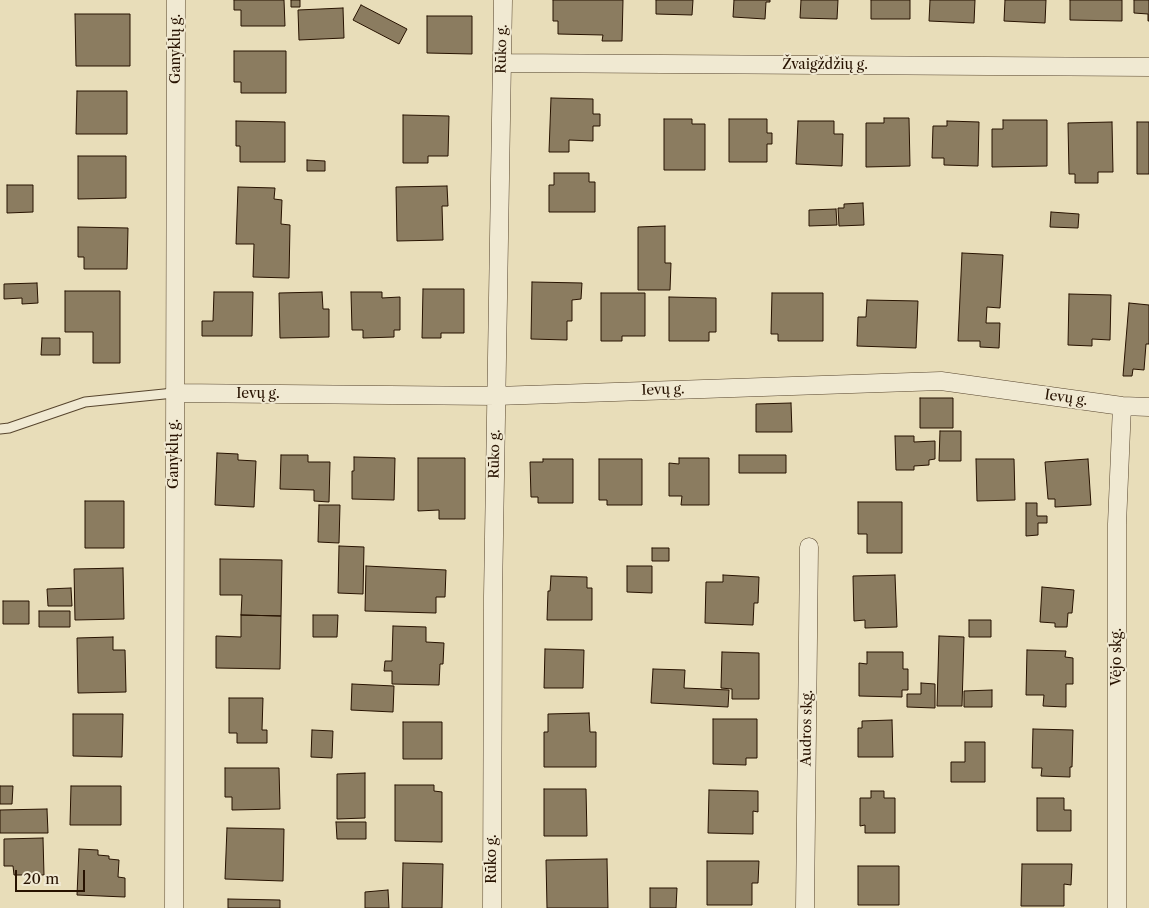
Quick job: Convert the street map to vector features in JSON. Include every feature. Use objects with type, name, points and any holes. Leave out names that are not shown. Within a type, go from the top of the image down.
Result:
[{"type":"street","name":"Ganyklų g.","points":[[174,908],[176,0]]},
{"type":"street","name":"Rūko g.","points":[[492,908],[493,596],[503,0]]},
{"type":"street","name":"Žvaigždžių g.","points":[[502,63],[1149,67]]},
{"type":"street","name":"Ievų g.","points":[[174,393],[496,396],[941,381],[1122,406],[1149,407]]},
{"type":"street","name":"Vėjo skg.","points":[[1117,908],[1117,524],[1122,406]]},
{"type":"street","name":"Audros skg.","points":[[805,908],[809,547]]},
{"type":"lane","points":[[0,429],[9,428],[85,402],[174,393]]},
{"type":"building","points":[[234,0],[284,0],[285,26],[241,26],[241,10],[234,10]]},
{"type":"building","points":[[291,0],[300,0],[300,7],[291,7]]},
{"type":"building","points":[[553,0],[623,0],[622,41],[602,41],[603,35],[558,34],[558,21],[553,21]]},
{"type":"building","points":[[656,0],[693,0],[692,15],[656,14]]},
{"type":"building","points":[[734,0],[770,0],[770,2],[766,2],[765,19],[733,17]]},
{"type":"building","points":[[801,0],[838,0],[837,19],[800,18]]},
{"type":"building","points":[[871,0],[910,0],[910,19],[871,19]]},
{"type":"building","points":[[930,0],[975,0],[974,23],[929,21]]},
{"type":"building","points":[[1005,0],[1046,0],[1045,23],[1004,21]]},
{"type":"building","points":[[1070,0],[1122,0],[1122,21],[1070,20]]},
{"type":"building","points":[[1134,0],[1149,0],[1149,21],[1148,14],[1134,13]]},
{"type":"building","points":[[361,5],[407,29],[399,44],[353,20]]},
{"type":"building","points":[[343,8],[344,38],[299,40],[298,10]]},
{"type":"building","points":[[75,14],[130,14],[130,66],[76,66]]},
{"type":"building","points":[[427,16],[472,16],[472,54],[427,53]]},
{"type":"building","points":[[234,51],[286,51],[286,93],[241,93],[241,82],[234,82]]},
{"type":"building","points":[[77,91],[127,91],[127,134],[76,134]]},
{"type":"building","points":[[551,98],[593,99],[593,114],[600,114],[600,126],[593,126],[593,141],[569,140],[569,152],[549,152]]},
{"type":"building","points":[[403,115],[449,116],[448,156],[428,156],[428,163],[403,163]]},
{"type":"building","points":[[884,118],[909,118],[910,166],[866,167],[866,123],[884,123]]},
{"type":"building","points":[[664,119],[692,119],[692,124],[705,124],[705,170],[664,170]]},
{"type":"building","points":[[729,119],[767,119],[767,133],[772,133],[772,144],[767,144],[767,162],[729,162]]},
{"type":"building","points":[[1003,120],[1047,120],[1047,166],[992,167],[992,129],[1003,129]]},
{"type":"building","points":[[236,121],[285,122],[285,162],[240,162],[240,146],[236,146]]},
{"type":"building","points":[[798,121],[834,121],[834,134],[843,134],[842,166],[796,164]]},
{"type":"building","points":[[947,121],[979,122],[978,166],[944,165],[944,158],[932,158],[933,126],[947,126]]},
{"type":"building","points":[[1112,122],[1113,172],[1098,172],[1098,183],[1075,183],[1075,174],[1069,174],[1068,123]]},
{"type":"building","points":[[1137,122],[1149,122],[1149,174],[1137,174]]},
{"type":"building","points":[[78,156],[126,156],[126,198],[78,199]]},
{"type":"building","points":[[307,160],[325,161],[325,171],[307,171]]},
{"type":"building","points":[[554,173],[589,173],[589,182],[595,182],[595,212],[549,212],[549,185],[554,185]]},
{"type":"building","points":[[7,185],[33,185],[33,212],[7,213]]},
{"type":"building","points":[[447,186],[448,206],[442,206],[443,240],[397,241],[396,187]]},
{"type":"building","points":[[238,187],[275,188],[274,199],[282,200],[281,224],[290,225],[289,278],[253,277],[254,244],[236,244]]},
{"type":"building","points":[[863,203],[864,225],[839,226],[838,208],[844,208],[844,204]]},
{"type":"building","points":[[836,209],[837,225],[809,226],[809,210]]},
{"type":"building","points":[[1051,212],[1079,214],[1078,228],[1050,227]]},
{"type":"building","points":[[665,226],[665,263],[671,263],[670,290],[638,290],[638,227]]},
{"type":"building","points":[[78,227],[128,228],[127,269],[84,269],[84,257],[78,257]]},
{"type":"building","points":[[962,253],[1003,255],[1000,308],[987,307],[986,323],[1000,323],[999,348],[980,347],[980,341],[958,341]]},
{"type":"building","points":[[532,282],[582,283],[581,299],[572,300],[572,321],[567,321],[567,340],[531,339]]},
{"type":"building","points":[[37,283],[38,303],[22,304],[22,298],[4,299],[4,284]]},
{"type":"building","points":[[423,289],[464,289],[464,333],[441,333],[441,338],[422,338]]},
{"type":"building","points":[[65,291],[120,291],[120,363],[93,363],[93,332],[65,332]]},
{"type":"building","points":[[214,292],[253,292],[252,336],[202,336],[202,321],[213,321]]},
{"type":"building","points":[[322,292],[323,309],[329,309],[329,337],[280,338],[279,293]]},
{"type":"building","points":[[351,292],[382,292],[382,298],[400,297],[400,330],[394,330],[394,337],[363,338],[363,330],[352,330]]},
{"type":"building","points":[[601,293],[645,293],[645,336],[622,336],[622,341],[601,341]]},
{"type":"building","points":[[772,293],[823,293],[823,341],[778,341],[778,334],[771,334]]},
{"type":"building","points":[[1069,294],[1111,295],[1110,340],[1092,339],[1092,346],[1068,345]]},
{"type":"building","points":[[669,297],[716,298],[716,332],[709,332],[709,341],[669,341]]},
{"type":"building","points":[[867,300],[918,301],[916,348],[857,346],[858,317],[866,317]]},
{"type":"building","points":[[1129,303],[1149,305],[1149,344],[1146,344],[1144,370],[1133,369],[1132,376],[1123,376]]},
{"type":"building","points":[[42,338],[60,338],[60,355],[41,355]]},
{"type":"building","points":[[920,398],[953,398],[953,428],[920,428]]},
{"type":"building","points":[[791,403],[792,432],[756,432],[756,404]]},
{"type":"building","points":[[940,431],[961,431],[961,461],[939,461]]},
{"type":"building","points":[[895,436],[914,436],[914,442],[935,441],[935,459],[929,460],[929,465],[914,466],[914,470],[896,470]]},
{"type":"building","points":[[217,453],[238,454],[238,460],[256,461],[254,507],[215,505]]},
{"type":"building","points":[[281,455],[308,455],[308,462],[330,462],[329,502],[314,501],[314,490],[280,489]]},
{"type":"building","points":[[739,455],[786,455],[786,473],[739,473]]},
{"type":"building","points":[[354,457],[395,458],[394,500],[352,499]]},
{"type":"building","points":[[418,458],[465,458],[465,519],[439,519],[439,510],[418,511]]},
{"type":"building","points":[[679,458],[709,458],[709,505],[681,505],[682,496],[669,496],[669,463],[679,464]]},
{"type":"building","points":[[543,459],[573,459],[573,503],[538,503],[538,497],[531,497],[530,462],[543,462]]},
{"type":"building","points":[[599,459],[642,459],[642,505],[607,505],[607,500],[599,500]]},
{"type":"building","points":[[976,459],[1014,459],[1015,500],[977,501]]},
{"type":"building","points":[[1088,459],[1091,505],[1055,507],[1055,499],[1048,499],[1045,462]]},
{"type":"building","points":[[85,501],[124,501],[124,548],[85,548]]},
{"type":"building","points":[[858,502],[902,502],[902,553],[867,553],[867,534],[858,534]]},
{"type":"building","points":[[1026,503],[1037,503],[1037,516],[1047,516],[1047,523],[1038,523],[1038,535],[1026,536]]},
{"type":"building","points":[[319,505],[340,505],[339,543],[318,542]]},
{"type":"building","points":[[339,546],[364,547],[363,594],[338,593]]},
{"type":"building","points":[[652,548],[669,548],[669,561],[652,561]]},
{"type":"building","points":[[220,559],[282,560],[281,616],[241,615],[242,595],[220,595]]},
{"type":"building","points":[[366,566],[446,570],[445,597],[436,597],[436,613],[365,611]]},
{"type":"building","points":[[627,566],[652,566],[652,593],[627,592]]},
{"type":"building","points":[[123,568],[124,619],[75,620],[74,569]]},
{"type":"building","points":[[723,575],[759,577],[758,603],[754,603],[753,625],[705,623],[706,582],[723,582]]},
{"type":"building","points":[[895,575],[897,627],[865,628],[865,620],[854,621],[853,576]]},
{"type":"building","points":[[551,576],[587,577],[587,588],[592,588],[592,620],[547,620],[548,591],[550,591]]},
{"type":"building","points":[[1042,587],[1074,590],[1072,613],[1068,613],[1067,627],[1055,627],[1055,623],[1040,622]]},
{"type":"building","points":[[71,588],[72,606],[48,606],[47,589]]},
{"type":"building","points":[[3,601],[29,601],[29,624],[3,624]]},
{"type":"building","points":[[39,611],[70,611],[70,627],[39,627]]},
{"type":"building","points":[[241,615],[281,616],[280,669],[216,668],[216,636],[241,637]]},
{"type":"building","points":[[313,615],[338,615],[337,637],[313,637]]},
{"type":"building","points":[[969,620],[991,620],[991,637],[969,637]]},
{"type":"building","points":[[393,626],[426,627],[426,642],[444,643],[439,685],[392,684],[392,671],[384,671],[385,661],[392,661]]},
{"type":"building","points":[[939,636],[964,637],[962,706],[937,706]]},
{"type":"building","points":[[113,637],[113,650],[125,650],[126,692],[78,693],[77,638]]},
{"type":"building","points":[[545,649],[584,650],[583,688],[544,688]]},
{"type":"building","points":[[1027,650],[1066,651],[1065,657],[1073,658],[1073,684],[1066,684],[1066,707],[1043,706],[1044,695],[1026,695]]},
{"type":"building","points":[[722,652],[759,653],[759,699],[732,699],[732,689],[721,688]]},
{"type":"building","points":[[867,652],[903,652],[903,669],[908,669],[908,690],[902,690],[902,697],[859,696],[859,663],[867,664]]},
{"type":"building","points":[[653,669],[685,670],[684,688],[729,690],[728,707],[651,703]]},
{"type":"building","points":[[921,683],[935,684],[935,708],[907,707],[907,694],[921,694]]},
{"type":"building","points":[[352,684],[394,686],[393,712],[351,710]]},
{"type":"building","points":[[992,690],[992,707],[964,707],[964,691]]},
{"type":"building","points":[[229,698],[263,698],[262,730],[267,730],[267,743],[237,743],[237,733],[229,733]]},
{"type":"building","points":[[589,713],[590,732],[596,732],[596,767],[544,767],[544,732],[548,732],[548,714]]},
{"type":"building","points":[[73,714],[123,714],[122,757],[73,756]]},
{"type":"building","points":[[713,719],[757,719],[757,758],[746,758],[746,765],[713,764]]},
{"type":"building","points":[[892,720],[893,757],[858,757],[858,728],[862,728],[862,721]]},
{"type":"building","points":[[403,722],[442,722],[442,759],[403,759]]},
{"type":"building","points":[[1033,729],[1073,730],[1070,777],[1041,776],[1042,768],[1032,768]]},
{"type":"building","points":[[312,730],[333,731],[332,758],[311,757]]},
{"type":"building","points":[[965,742],[985,742],[985,782],[951,782],[951,762],[965,762]]},
{"type":"building","points":[[225,768],[279,768],[280,809],[232,810],[232,797],[225,797]]},
{"type":"building","points":[[365,773],[365,818],[337,819],[337,774]]},
{"type":"building","points":[[395,785],[434,785],[434,791],[442,792],[442,842],[395,841]]},
{"type":"building","points":[[0,786],[13,786],[12,804],[0,804]]},
{"type":"building","points":[[71,786],[121,786],[121,825],[70,825]]},
{"type":"building","points":[[544,789],[586,789],[587,836],[544,836]]},
{"type":"building","points":[[709,790],[758,791],[758,812],[753,811],[753,834],[708,833]]},
{"type":"building","points":[[871,791],[884,791],[884,798],[895,798],[895,833],[865,833],[865,825],[860,826],[860,798],[871,798]]},
{"type":"building","points":[[1037,798],[1064,798],[1064,810],[1071,810],[1071,831],[1037,831]]},
{"type":"building","points":[[47,809],[48,833],[0,833],[0,810]]},
{"type":"building","points":[[336,822],[366,822],[366,839],[337,839]]},
{"type":"building","points":[[227,828],[284,829],[283,881],[225,879]]},
{"type":"building","points":[[43,838],[44,875],[14,875],[13,866],[4,866],[4,839]]},
{"type":"building","points":[[79,849],[98,850],[98,855],[109,856],[109,859],[119,860],[118,877],[125,878],[125,897],[77,895]]},
{"type":"building","points":[[607,859],[608,908],[547,908],[546,860]]},
{"type":"building","points":[[707,861],[759,861],[758,883],[752,883],[752,905],[707,905]]},
{"type":"building","points":[[403,863],[443,864],[442,908],[402,908]]},
{"type":"building","points":[[1022,864],[1072,864],[1071,885],[1064,884],[1064,906],[1021,906]]},
{"type":"building","points":[[858,866],[899,866],[899,905],[858,905]]},
{"type":"building","points":[[650,888],[677,888],[676,908],[650,908]]},
{"type":"building","points":[[388,890],[389,908],[365,908],[365,892]]},
{"type":"building","points":[[228,899],[280,900],[280,908],[228,908]]}]
